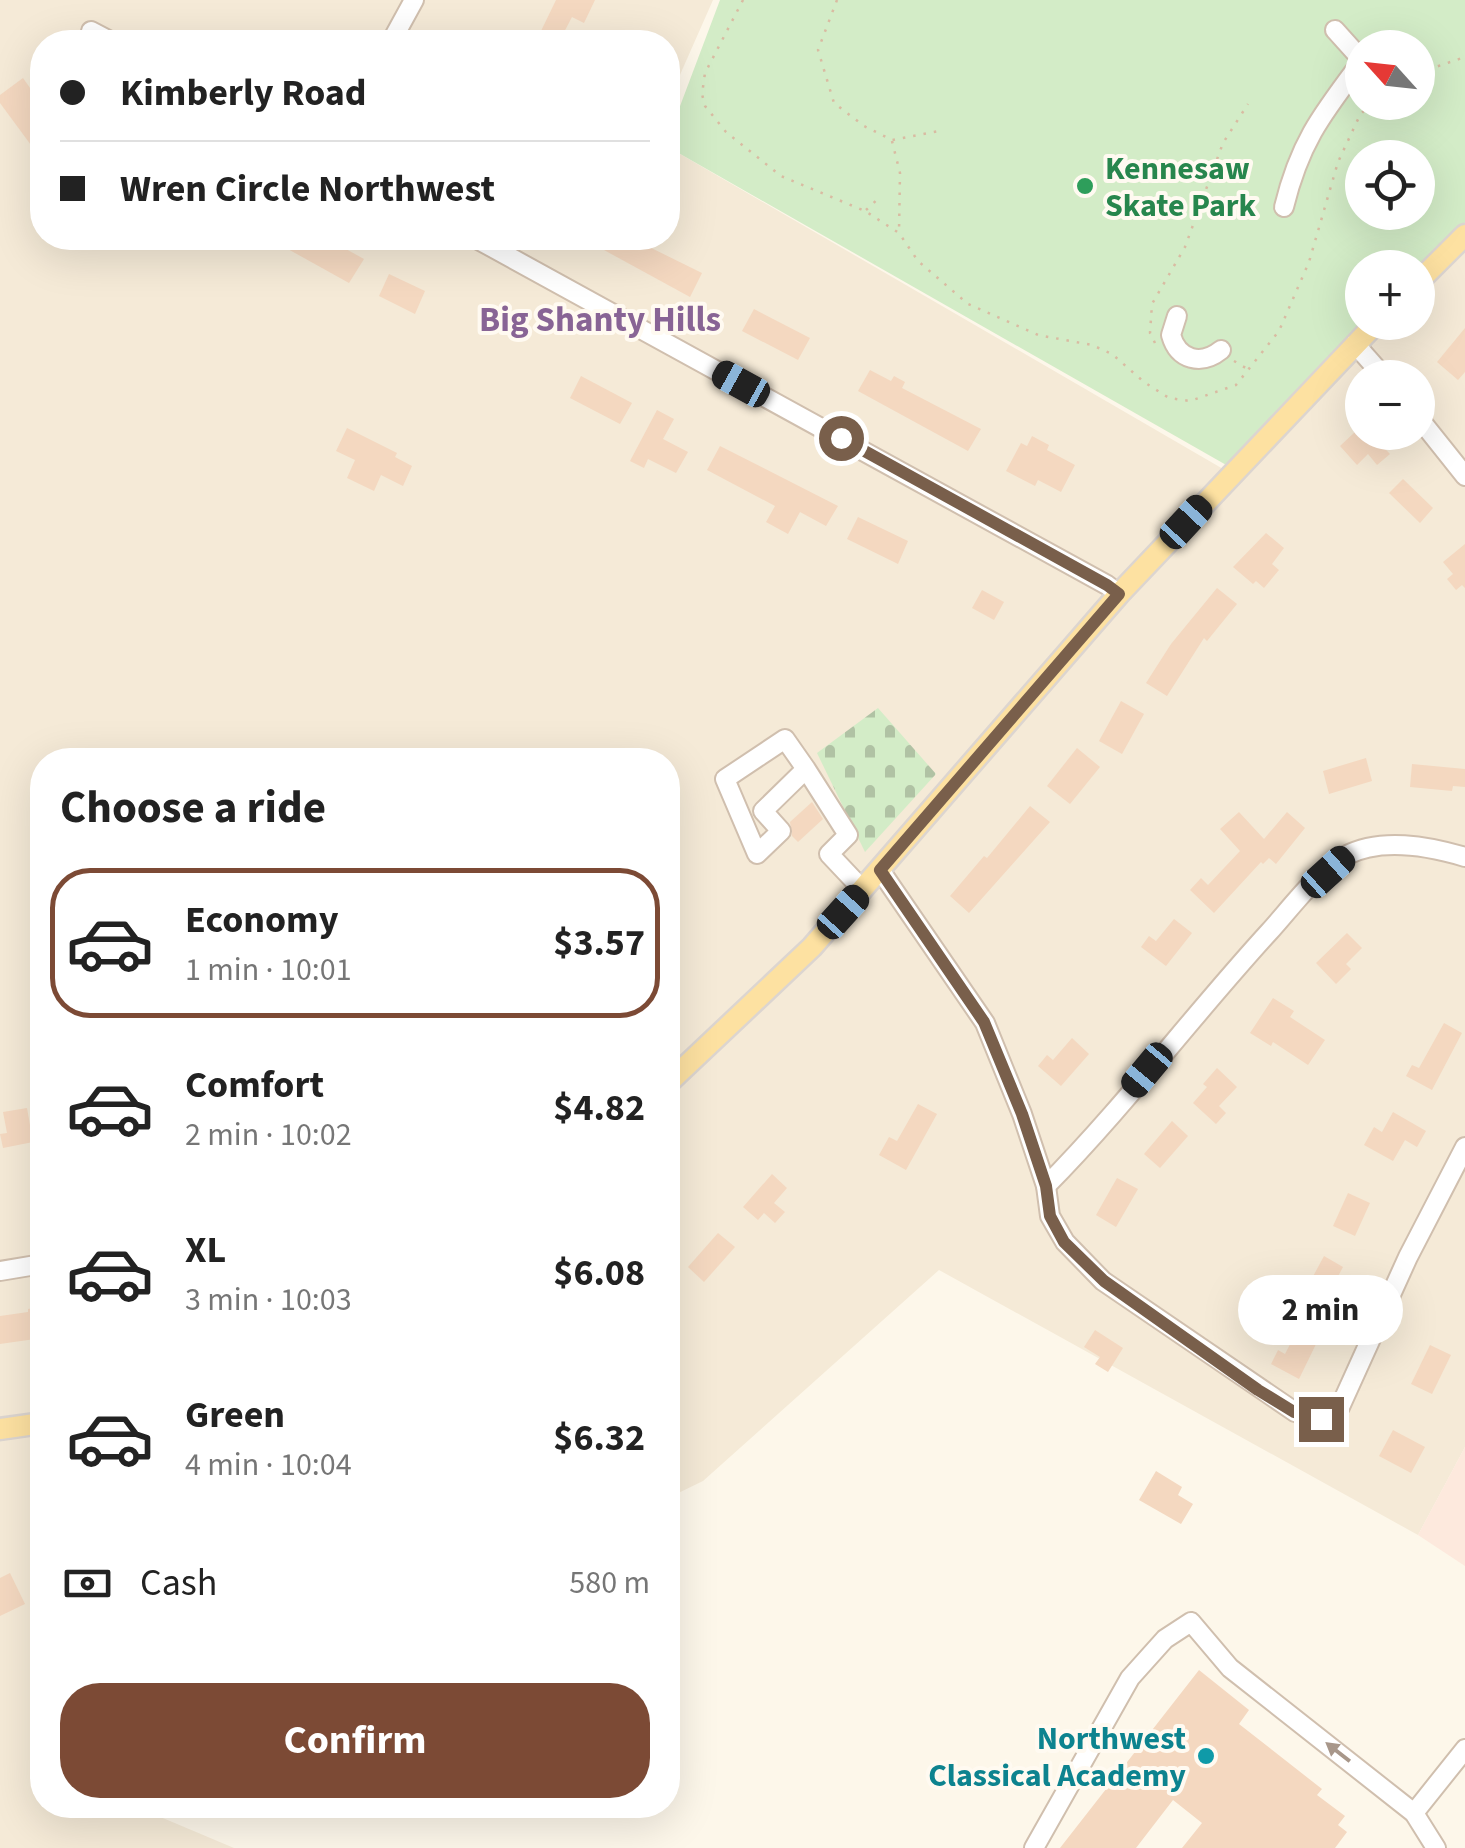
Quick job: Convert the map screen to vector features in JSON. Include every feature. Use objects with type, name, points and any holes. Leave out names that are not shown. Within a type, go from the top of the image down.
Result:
[{"type":"main road","points":[[1435,265],[1465,235]]},
{"type":"main road","points":[[680,1071],[774,985],[880,870],[1119,594],[1359,340]]},
{"type":"main road","points":[[0,1429],[30,1425]]},
{"type":"street","points":[[398,30],[414,0]]},
{"type":"street","points":[[1335,30],[1345,41]]},
{"type":"street","points":[[1284,207],[1294,166],[1306,139],[1345,84]]},
{"type":"street","points":[[496,250],[1119,594]]},
{"type":"street","points":[[1177,316],[1170,335],[1181,352],[1200,360],[1225,354]]},
{"type":"street","points":[[1355,344],[1369,360]]},
{"type":"street","points":[[1435,439],[1465,476]]},
{"type":"street","points":[[806,769],[763,810],[781,832],[757,854],[725,779],[785,738],[806,769],[848,835],[829,854],[862,890]]},
{"type":"street","points":[[1046,1186],[1235,969],[1310,886],[1344,856],[1381,845],[1421,846],[1465,857]]},
{"type":"street","points":[[880,870],[984,1022],[1006,1067],[1046,1186],[1050,1216],[1064,1242],[1094,1272],[1294,1412],[1321,1419],[1334,1416],[1340,1407],[1408,1257],[1465,1147]]},
{"type":"street","points":[[0,1271],[30,1266]]},
{"type":"street","points":[[1034,1848],[1130,1678],[1165,1639],[1191,1622],[1230,1668],[1414,1813],[1436,1848]]},
{"type":"street","points":[[1414,1813],[1465,1749]]},
{"type":"path","points":[[743,0],[705,74],[702,94],[705,106],[726,132],[781,176],[864,211],[898,233],[918,261],[968,304],[1038,335],[1073,340],[1112,354],[1169,398],[1190,401],[1236,385],[1280,331],[1309,262],[1338,162],[1358,120]]},
{"type":"path","points":[[836,0],[818,50],[834,103],[864,126],[892,140],[939,131]]},
{"type":"path","points":[[1435,67],[1465,57]]},
{"type":"path","points":[[1159,350],[1150,333],[1152,304],[1184,247],[1224,143],[1248,104]]},
{"type":"path","points":[[892,140],[900,172],[898,233]]},
{"type":"path","points":[[864,211],[881,196]]},
{"type":"path","points":[[1225,354],[1250,370]]},
{"type":"shaded area","points":[[0,0],[713,0],[680,75],[680,30],[30,30],[30,250],[680,250],[680,154],[1230,473],[1346,340],[1435,340],[1435,252],[1465,224],[1465,1447],[1418,1535],[939,1270],[703,1481],[680,1492],[680,748],[30,748],[30,1818],[163,1818],[234,1848],[0,1848]]},
{"type":"shaded area","points":[[1465,1447],[1465,1566],[1418,1535]]},
{"type":"green space","points":[[720,0],[1465,0],[1465,231],[1435,263],[1435,250],[1345,250],[1345,340],[1361,340],[1235,470],[680,154],[680,106]]},
{"type":"green space","points":[[878,708],[936,774],[865,852],[817,753]]},
{"type":"building","points":[[556,0],[595,0],[584,23],[572,17],[565,30],[541,30]]},
{"type":"building","points":[[23,78],[30,88],[30,144],[0,103],[0,95]]},
{"type":"building","points":[[290,250],[348,250],[364,259],[349,283]]},
{"type":"building","points":[[604,250],[655,250],[702,273],[690,297]]},
{"type":"building","points":[[389,274],[425,291],[415,314],[379,296]]},
{"type":"building","points":[[754,309],[810,338],[798,360],[742,331]]},
{"type":"building","points":[[1465,328],[1465,372],[1458,380],[1437,362]]},
{"type":"building","points":[[870,370],[891,381],[894,376],[905,382],[902,388],[981,429],[968,451],[858,391]]},
{"type":"building","points":[[581,376],[632,403],[620,424],[570,398]]},
{"type":"building","points":[[657,410],[674,419],[663,439],[688,452],[676,473],[648,459],[644,468],[630,461]]},
{"type":"building","points":[[347,428],[397,453],[395,457],[412,466],[403,486],[381,475],[374,491],[347,478],[355,460],[336,451]]},
{"type":"building","points":[[1032,436],[1049,445],[1047,450],[1075,465],[1061,492],[1038,480],[1035,486],[1006,471],[1021,443],[1027,446]]},
{"type":"building","points":[[1345,441],[1345,450],[1386,450],[1390,454],[1377,465],[1368,454],[1357,465],[1340,446]]},
{"type":"building","points":[[720,446],[838,506],[826,526],[800,512],[788,534],[766,522],[775,506],[707,470]]},
{"type":"building","points":[[1403,479],[1433,508],[1420,523],[1389,493]]},
{"type":"building","points":[[858,517],[908,541],[898,564],[847,539]]},
{"type":"building","points":[[1266,533],[1284,548],[1272,564],[1279,570],[1264,588],[1233,567]]},
{"type":"building","points":[[1465,544],[1465,588],[1462,585],[1456,590],[1447,579],[1453,574],[1443,562]]},
{"type":"building","points":[[1217,588],[1237,604],[1207,641],[1204,638],[1167,696],[1146,683],[1171,644]]},
{"type":"building","points":[[982,590],[1004,602],[994,620],[972,608]]},
{"type":"building","points":[[1121,701],[1144,714],[1122,754],[1099,741]]},
{"type":"building","points":[[1077,748],[1100,767],[1070,804],[1047,786]]},
{"type":"building","points":[[1366,758],[1372,781],[1329,794],[1323,771]]},
{"type":"building","points":[[1412,764],[1465,769],[1465,787],[1453,786],[1452,791],[1410,787]]},
{"type":"building","points":[[812,802],[823,819],[798,842],[792,836],[790,822]]},
{"type":"building","points":[[1030,806],[1050,822],[969,913],[950,896]]},
{"type":"building","points":[[1239,812],[1264,839],[1287,812],[1305,828],[1276,864],[1269,858],[1261,862],[1214,913],[1190,890],[1201,878],[1208,885],[1240,851],[1220,829]]},
{"type":"building","points":[[1174,919],[1192,933],[1166,966],[1141,947],[1149,936],[1156,941]]},
{"type":"building","points":[[1347,933],[1362,948],[1346,964],[1351,969],[1336,984],[1316,963]]},
{"type":"building","points":[[1273,998],[1294,1011],[1290,1017],[1325,1040],[1308,1065],[1273,1042],[1271,1046],[1250,1033]]},
{"type":"building","points":[[1444,1023],[1462,1033],[1432,1090],[1406,1076],[1412,1065],[1419,1068]]},
{"type":"building","points":[[1072,1038],[1089,1054],[1061,1086],[1038,1066],[1047,1055],[1053,1060]]},
{"type":"building","points":[[1217,1068],[1237,1087],[1219,1106],[1226,1113],[1216,1124],[1193,1103]]},
{"type":"building","points":[[918,1104],[937,1114],[906,1170],[879,1155],[889,1137],[897,1141]]},
{"type":"building","points":[[27,1108],[30,1143],[3,1148],[0,1134],[7,1133],[3,1112]]},
{"type":"building","points":[[1393,1112],[1426,1131],[1417,1147],[1405,1140],[1393,1161],[1364,1145],[1374,1127],[1382,1132]]},
{"type":"building","points":[[1172,1121],[1188,1136],[1160,1168],[1144,1154]]},
{"type":"building","points":[[772,1174],[787,1188],[774,1203],[785,1212],[775,1223],[764,1213],[758,1220],[743,1207]]},
{"type":"building","points":[[1117,1178],[1138,1189],[1116,1227],[1096,1215]]},
{"type":"building","points":[[1348,1193],[1370,1203],[1355,1236],[1333,1226]]},
{"type":"building","points":[[718,1233],[735,1247],[704,1282],[688,1267]]},
{"type":"building","points":[[1324,1256],[1343,1267],[1322,1306],[1303,1295]]},
{"type":"building","points":[[28,1309],[30,1340],[0,1344],[0,1316]]},
{"type":"building","points":[[1298,1329],[1318,1340],[1299,1379],[1271,1364],[1278,1350],[1285,1354]]},
{"type":"building","points":[[1095,1330],[1123,1348],[1108,1372],[1095,1364],[1100,1357],[1084,1347]]},
{"type":"building","points":[[1430,1345],[1451,1355],[1432,1394],[1411,1384]]},
{"type":"building","points":[[1393,1430],[1425,1447],[1411,1473],[1379,1456]]},
{"type":"building","points":[[1156,1471],[1182,1487],[1178,1495],[1193,1504],[1181,1524],[1139,1500]]},
{"type":"building","points":[[10,1573],[25,1604],[0,1616],[0,1578]]},
{"type":"building","name":"Northwest Classical Academy","points":[[1199,1670],[1249,1710],[1239,1724],[1322,1789],[1317,1795],[1345,1816],[1338,1825],[1347,1832],[1335,1848],[1182,1848],[1202,1823],[1173,1800],[1136,1848],[1060,1848]]},
{"type":"place","name":"Kennesaw Skate Park","points":[[1085,186]]},
{"type":"place","name":"Northwest Classical Academy","points":[[1206,1756]]},
{"type":"district","name":"Big Shanty Hills","points":[[600,319]]},
{"type":"route","points":[[841,438],[1119,594],[880,870],[984,1022],[1006,1067],[1046,1186],[1050,1216],[1064,1242],[1104,1281],[1258,1390],[1294,1412],[1321,1419]]}]
